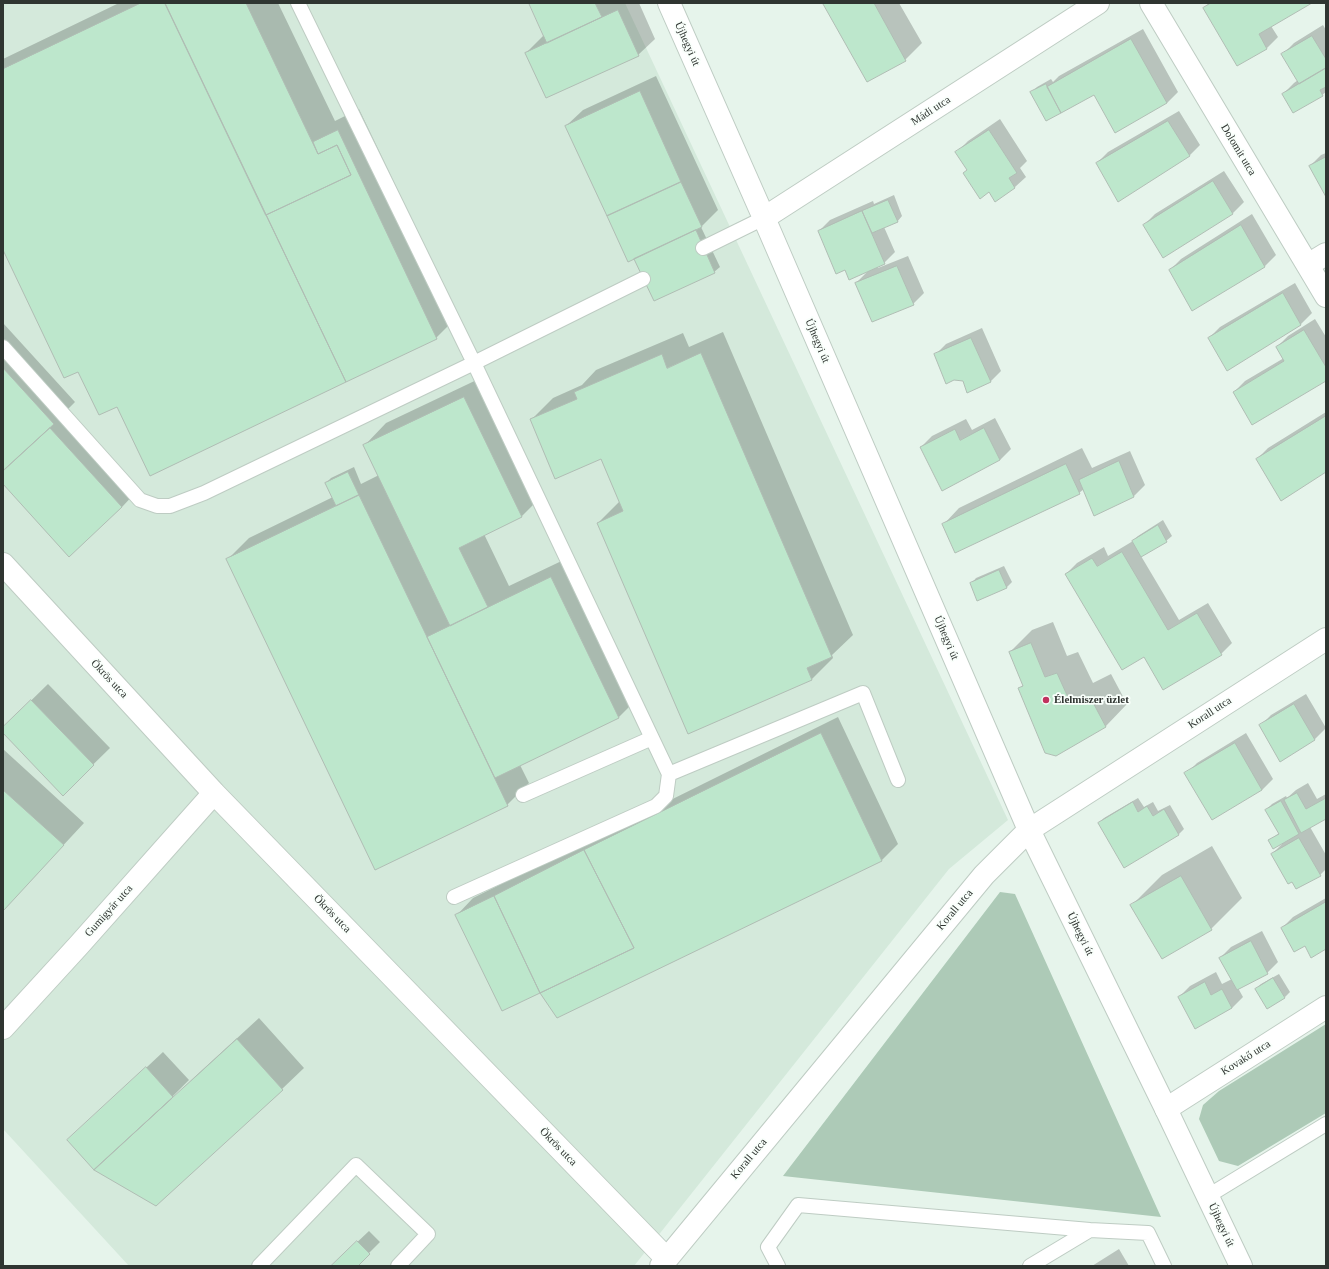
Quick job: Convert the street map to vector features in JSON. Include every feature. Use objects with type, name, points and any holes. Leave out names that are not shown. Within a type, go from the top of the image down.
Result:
[{"type":"street","name":"Újhegyi út","points":[[669,3],[764,218],[1028,830],[1166,1109],[1241,1266]]},
{"type":"street","name":"Mádi utca","points":[[764,218],[1098,3]]},
{"type":"street","name":"Dolomit utca","points":[[1151,3],[1326,296]]},
{"type":"street","points":[[1308,265],[1326,254]]},
{"type":"street","name":"Ökrös utca","points":[[3,564],[214,793],[664,1263]]},
{"type":"street","name":"Korall utca","points":[[664,1263],[984,875],[1028,830],[1326,639]]},
{"type":"street","name":"Gumigyár utca","points":[[3,1028],[214,793]]},
{"type":"street","name":"Kovakő utca","points":[[1166,1109],[1326,1007]]},
{"type":"lane","points":[[298,3],[474,363],[669,774],[666,796],[656,806],[454,897]]},
{"type":"lane","points":[[704,248],[764,218]]},
{"type":"lane","points":[[3,347],[140,500],[157,506],[170,506],[204,493],[474,363],[643,279]]},
{"type":"lane","points":[[669,774],[863,693],[898,780]]},
{"type":"lane","points":[[523,795],[652,738]]},
{"type":"lane","points":[[1208,1196],[1326,1124]]},
{"type":"lane","points":[[259,1266],[356,1165],[428,1234],[398,1266]]},
{"type":"lane","points":[[778,1266],[768,1247],[798,1206],[1090,1230],[1148,1233],[1164,1266]]},
{"type":"lane","points":[[1030,1266],[1090,1230]]},
{"type":"shaded area","points":[[3,3],[625,3],[1008,820],[949,869],[634,1266],[129,1266],[3,1129]]},
{"type":"shaded area","points":[[1000,892],[1015,894],[1161,1217],[783,1176]]},
{"type":"shaded area","points":[[1326,1024],[1326,1113],[1238,1166],[1219,1161],[1199,1119],[1203,1105],[1219,1091]]},
{"type":"building","points":[[141,3],[165,3],[346,382],[150,476],[117,407],[99,415],[78,372],[64,378],[3,250],[3,69]]},
{"type":"building","points":[[165,3],[246,3],[318,154],[337,145],[351,175],[266,215]]},
{"type":"building","points":[[529,3],[595,3],[602,17],[547,43]]},
{"type":"building","points":[[874,3],[906,61],[867,82],[823,4]]},
{"type":"building","points":[[1211,3],[1312,3],[1259,34],[1267,49],[1237,66],[1203,8]]},
{"type":"building","points":[[618,10],[639,56],[546,98],[525,53]]},
{"type":"building","points":[[1312,36],[1326,59],[1326,68],[1299,84],[1281,54]]},
{"type":"building","points":[[1131,39],[1167,103],[1115,133],[1094,95],[1061,113],[1047,87]]},
{"type":"building","points":[[1326,68],[1326,87],[1320,90],[1323,96],[1293,113],[1282,94]]},
{"type":"building","points":[[1046,84],[1061,113],[1046,121],[1030,92]]},
{"type":"building","points":[[640,91],[681,182],[607,216],[565,126]]},
{"type":"building","points":[[1168,121],[1190,156],[1118,202],[1096,163]]},
{"type":"building","points":[[338,130],[437,339],[346,382],[266,215],[351,175],[337,145],[318,154],[313,142]]},
{"type":"building","points":[[989,130],[1017,173],[1009,178],[1015,188],[995,202],[989,192],[980,199],[963,173],[967,170],[955,152]]},
{"type":"building","points":[[1326,157],[1326,197],[1309,166]]},
{"type":"building","points":[[1213,181],[1233,214],[1163,258],[1143,225]]},
{"type":"building","points":[[681,182],[702,227],[628,262],[607,216]]},
{"type":"building","points":[[888,200],[898,222],[872,233],[862,211]]},
{"type":"building","points":[[862,211],[885,264],[849,280],[845,270],[836,274],[818,231]]},
{"type":"building","points":[[1241,225],[1265,267],[1192,311],[1169,270]]},
{"type":"building","points":[[696,230],[715,273],[654,301],[634,259]]},
{"type":"building","points":[[897,266],[914,305],[872,322],[855,283]]},
{"type":"building","points":[[1283,293],[1301,325],[1227,371],[1208,338]]},
{"type":"building","points":[[1304,330],[1326,367],[1326,381],[1252,425],[1233,392],[1284,361],[1276,347]]},
{"type":"building","points":[[971,338],[991,382],[967,393],[963,381],[954,380],[946,384],[934,354]]},
{"type":"building","points":[[701,353],[832,657],[807,668],[812,680],[688,734],[597,523],[623,511],[601,459],[555,479],[530,419],[577,399],[574,392],[662,354],[667,368]]},
{"type":"building","points":[[3,368],[54,424],[3,471]]},
{"type":"building","points":[[464,397],[522,517],[459,548],[488,607],[450,626],[363,445]]},
{"type":"building","points":[[1326,416],[1326,472],[1281,501],[1256,459]]},
{"type":"building","points":[[50,428],[122,507],[69,557],[3,484],[3,471]]},
{"type":"building","points":[[984,428],[1000,460],[942,491],[920,447],[955,429],[960,440]]},
{"type":"building","points":[[1119,461],[1134,497],[1094,516],[1079,480]]},
{"type":"building","points":[[1066,464],[1080,494],[955,553],[942,524]]},
{"type":"building","points":[[348,472],[359,495],[336,506],[325,483]]},
{"type":"building","points":[[359,495],[508,806],[375,870],[226,559]]},
{"type":"building","points":[[1158,525],[1167,542],[1141,557],[1132,541]]},
{"type":"building","points":[[1122,552],[1168,630],[1197,613],[1222,655],[1163,690],[1144,657],[1122,670],[1065,574],[1092,558],[1097,566]]},
{"type":"building","points":[[999,570],[1007,588],[977,601],[970,583]]},
{"type":"building","points":[[551,577],[619,718],[495,778],[427,637]]},
{"type":"building","name":"Élelmiszer üzlet","points":[[1031,643],[1045,677],[1057,673],[1071,704],[1089,695],[1106,727],[1056,756],[1045,753],[1018,688],[1023,686],[1009,652]]},
{"type":"building","points":[[31,700],[94,765],[63,796],[3,733],[3,727]]},
{"type":"building","points":[[1294,704],[1315,740],[1280,762],[1259,725]]},
{"type":"building","points":[[821,733],[882,861],[557,1018],[540,993],[634,948],[584,850]]},
{"type":"building","points":[[1235,743],[1262,790],[1212,820],[1184,773]]},
{"type":"building","points":[[3,790],[64,845],[4,910],[3,909]]},
{"type":"building","points":[[1297,793],[1306,809],[1326,798],[1326,819],[1301,833],[1284,800]]},
{"type":"building","points":[[1281,801],[1299,834],[1273,849],[1268,840],[1279,834],[1265,810]]},
{"type":"building","points":[[1133,802],[1138,812],[1147,806],[1153,816],[1164,809],[1179,835],[1124,868],[1098,823]]},
{"type":"building","points":[[1299,838],[1321,876],[1296,889],[1292,882],[1288,884],[1271,854]]},
{"type":"building","points":[[584,850],[634,948],[540,993],[494,896]]},
{"type":"building","points":[[1181,876],[1212,930],[1162,959],[1130,905]]},
{"type":"building","points":[[494,896],[540,993],[502,1011],[455,915]]},
{"type":"building","points":[[1326,902],[1326,949],[1311,958],[1305,946],[1294,952],[1281,928]]},
{"type":"building","points":[[1251,941],[1268,974],[1237,990],[1219,958]]},
{"type":"building","points":[[1273,978],[1285,998],[1267,1009],[1255,989]]},
{"type":"building","points":[[1205,982],[1211,995],[1222,989],[1232,1008],[1195,1029],[1178,997]]},
{"type":"building","points":[[237,1039],[283,1090],[156,1206],[94,1170]]},
{"type":"building","points":[[146,1067],[173,1097],[94,1170],[67,1140]]},
{"type":"building","points":[[357,1241],[370,1254],[358,1266],[331,1266]]},
{"type":"place","name":"Élelmiszer üzlet","points":[[1046,700]]}]
